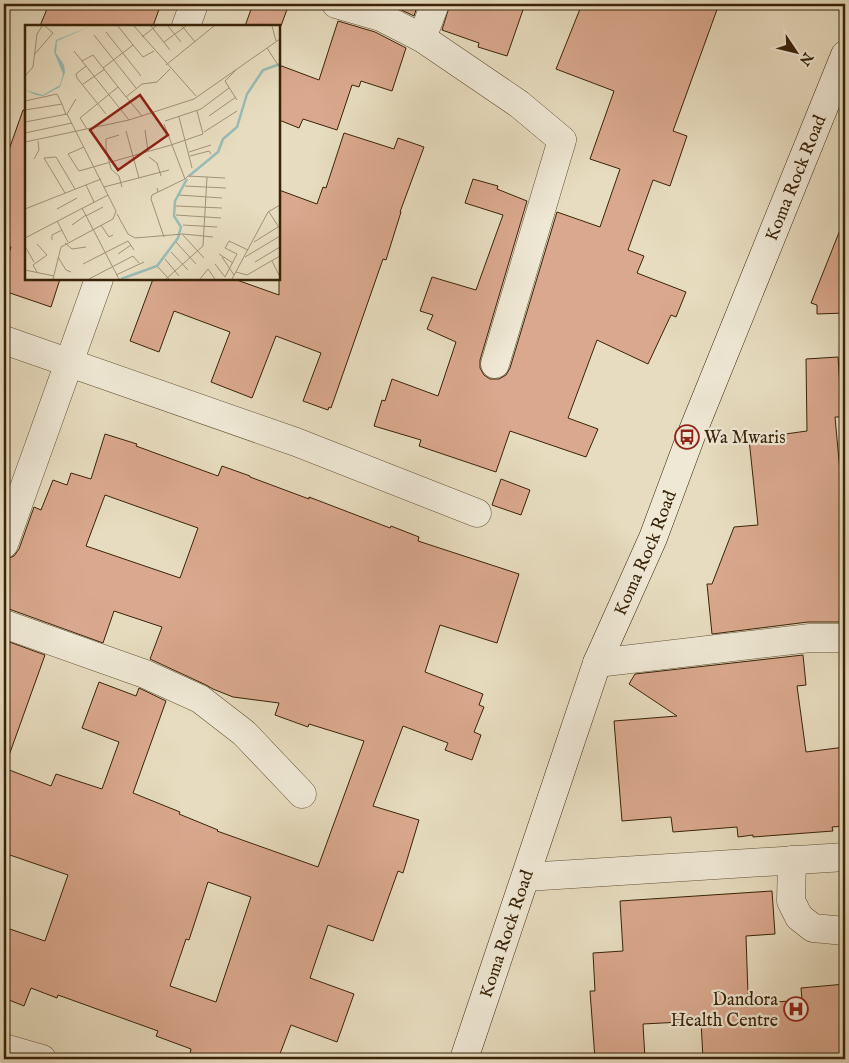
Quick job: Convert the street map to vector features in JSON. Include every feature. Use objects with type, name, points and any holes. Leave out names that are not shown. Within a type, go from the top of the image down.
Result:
[{"type":"street","points":[[186,25],[194,4]]},
{"type":"street","points":[[336,4],[381,17],[422,38],[520,104],[562,140],[494,364]]},
{"type":"street","points":[[422,38],[435,4]]},
{"type":"street","name":"Koma Rock Road","points":[[464,1059],[597,663],[653,538],[692,433],[845,55]]},
{"type":"street","points":[[4,544],[99,280]]},
{"type":"street","points":[[4,340],[296,442],[477,513]]},
{"type":"street","points":[[4,624],[145,674],[200,699],[244,733],[302,794]]},
{"type":"street","points":[[597,663],[810,638],[845,638]]},
{"type":"street","points":[[526,877],[845,857]]},
{"type":"street","points":[[792,860],[792,901],[798,917],[813,928],[845,931]]},
{"type":"street","points":[[4,1048],[42,1059]]},
{"type":"building","points":[[49,4],[161,4],[153,25],[40,25]]},
{"type":"building","points":[[253,4],[289,4],[281,26],[245,25]]},
{"type":"building","points":[[389,4],[418,4],[414,16]]},
{"type":"building","points":[[450,4],[525,4],[507,56],[478,47],[479,43],[442,30]]},
{"type":"building","points":[[582,4],[719,4],[673,131],[687,136],[670,186],[653,180],[628,250],[644,256],[637,273],[686,292],[676,317],[671,315],[648,364],[597,340],[568,418],[598,429],[586,457],[510,431],[496,472],[419,446],[421,440],[374,426],[382,400],[385,401],[392,379],[438,396],[456,342],[427,329],[433,315],[420,311],[432,277],[476,290],[503,215],[465,203],[473,179],[498,186],[497,189],[527,201],[480,360],[480,368],[484,375],[490,379],[499,379],[506,375],[510,368],[557,212],[600,227],[620,169],[590,159],[614,91],[556,69]]},
{"type":"building","points":[[338,21],[375,32],[406,48],[392,91],[361,81],[359,87],[352,85],[337,130],[303,119],[299,128],[280,120],[280,65],[319,80]]},
{"type":"building","points":[[23,110],[25,110],[25,280],[60,280],[51,307],[4,291],[4,268],[11,247],[4,244],[4,164]]},
{"type":"building","points":[[344,133],[394,149],[398,138],[424,147],[400,212],[386,260],[383,259],[331,408],[329,407],[328,410],[303,401],[321,353],[276,336],[252,398],[211,382],[230,332],[174,311],[159,352],[130,341],[153,280],[237,280],[279,295],[280,190],[317,204],[323,187],[326,188]]},
{"type":"building","points":[[844,220],[845,313],[817,314],[817,305],[811,303]]},
{"type":"building","points":[[838,357],[840,386],[845,385],[845,417],[835,417],[840,472],[845,471],[845,622],[808,622],[712,634],[707,584],[712,584],[734,527],[758,525],[749,439],[807,431],[806,359]]},
{"type":"building","points":[[105,434],[137,444],[136,446],[218,476],[222,466],[390,528],[391,526],[419,537],[418,541],[519,574],[497,643],[440,625],[425,672],[483,694],[479,705],[484,707],[474,732],[481,735],[472,760],[445,750],[448,743],[403,726],[373,806],[419,820],[403,873],[398,871],[373,941],[328,925],[310,978],[354,994],[337,1042],[291,1025],[278,1059],[189,1059],[191,1049],[156,1036],[158,1031],[58,995],[57,998],[31,988],[24,1006],[4,998],[4,927],[45,941],[68,875],[4,853],[4,768],[51,786],[56,774],[102,789],[119,742],[82,728],[99,682],[136,696],[139,688],[166,701],[133,793],[180,812],[179,814],[217,831],[318,867],[364,741],[309,724],[308,727],[275,715],[279,703],[233,697],[150,659],[162,627],[114,611],[103,643],[9,609],[4,609],[4,574],[9,558],[14,556],[19,549],[34,507],[41,510],[53,480],[67,485],[71,473],[91,479]],"holes":[[[105,495],[198,528],[180,578],[86,546]],[[208,882],[251,897],[216,1002],[170,986],[186,939],[189,940]]]},
{"type":"building","points":[[501,479],[530,490],[521,515],[492,505]]},
{"type":"building","points":[[4,640],[45,655],[7,761],[4,761]]},
{"type":"building","points":[[803,655],[806,685],[797,686],[806,752],[845,747],[845,826],[832,827],[833,831],[738,837],[737,827],[673,832],[671,817],[622,821],[614,721],[677,716],[629,684],[635,674]]},
{"type":"building","points":[[772,891],[775,934],[746,936],[748,995],[752,995],[752,1004],[802,1000],[801,988],[845,984],[845,1059],[703,1059],[701,1021],[643,1024],[645,1059],[595,1059],[590,991],[595,991],[593,953],[623,951],[620,901]]},
{"type":"place","name":"Wa Mwaris","points":[[687,437]]},
{"type":"place","name":"Dandora Health Centre","points":[[796,1009]]}]
